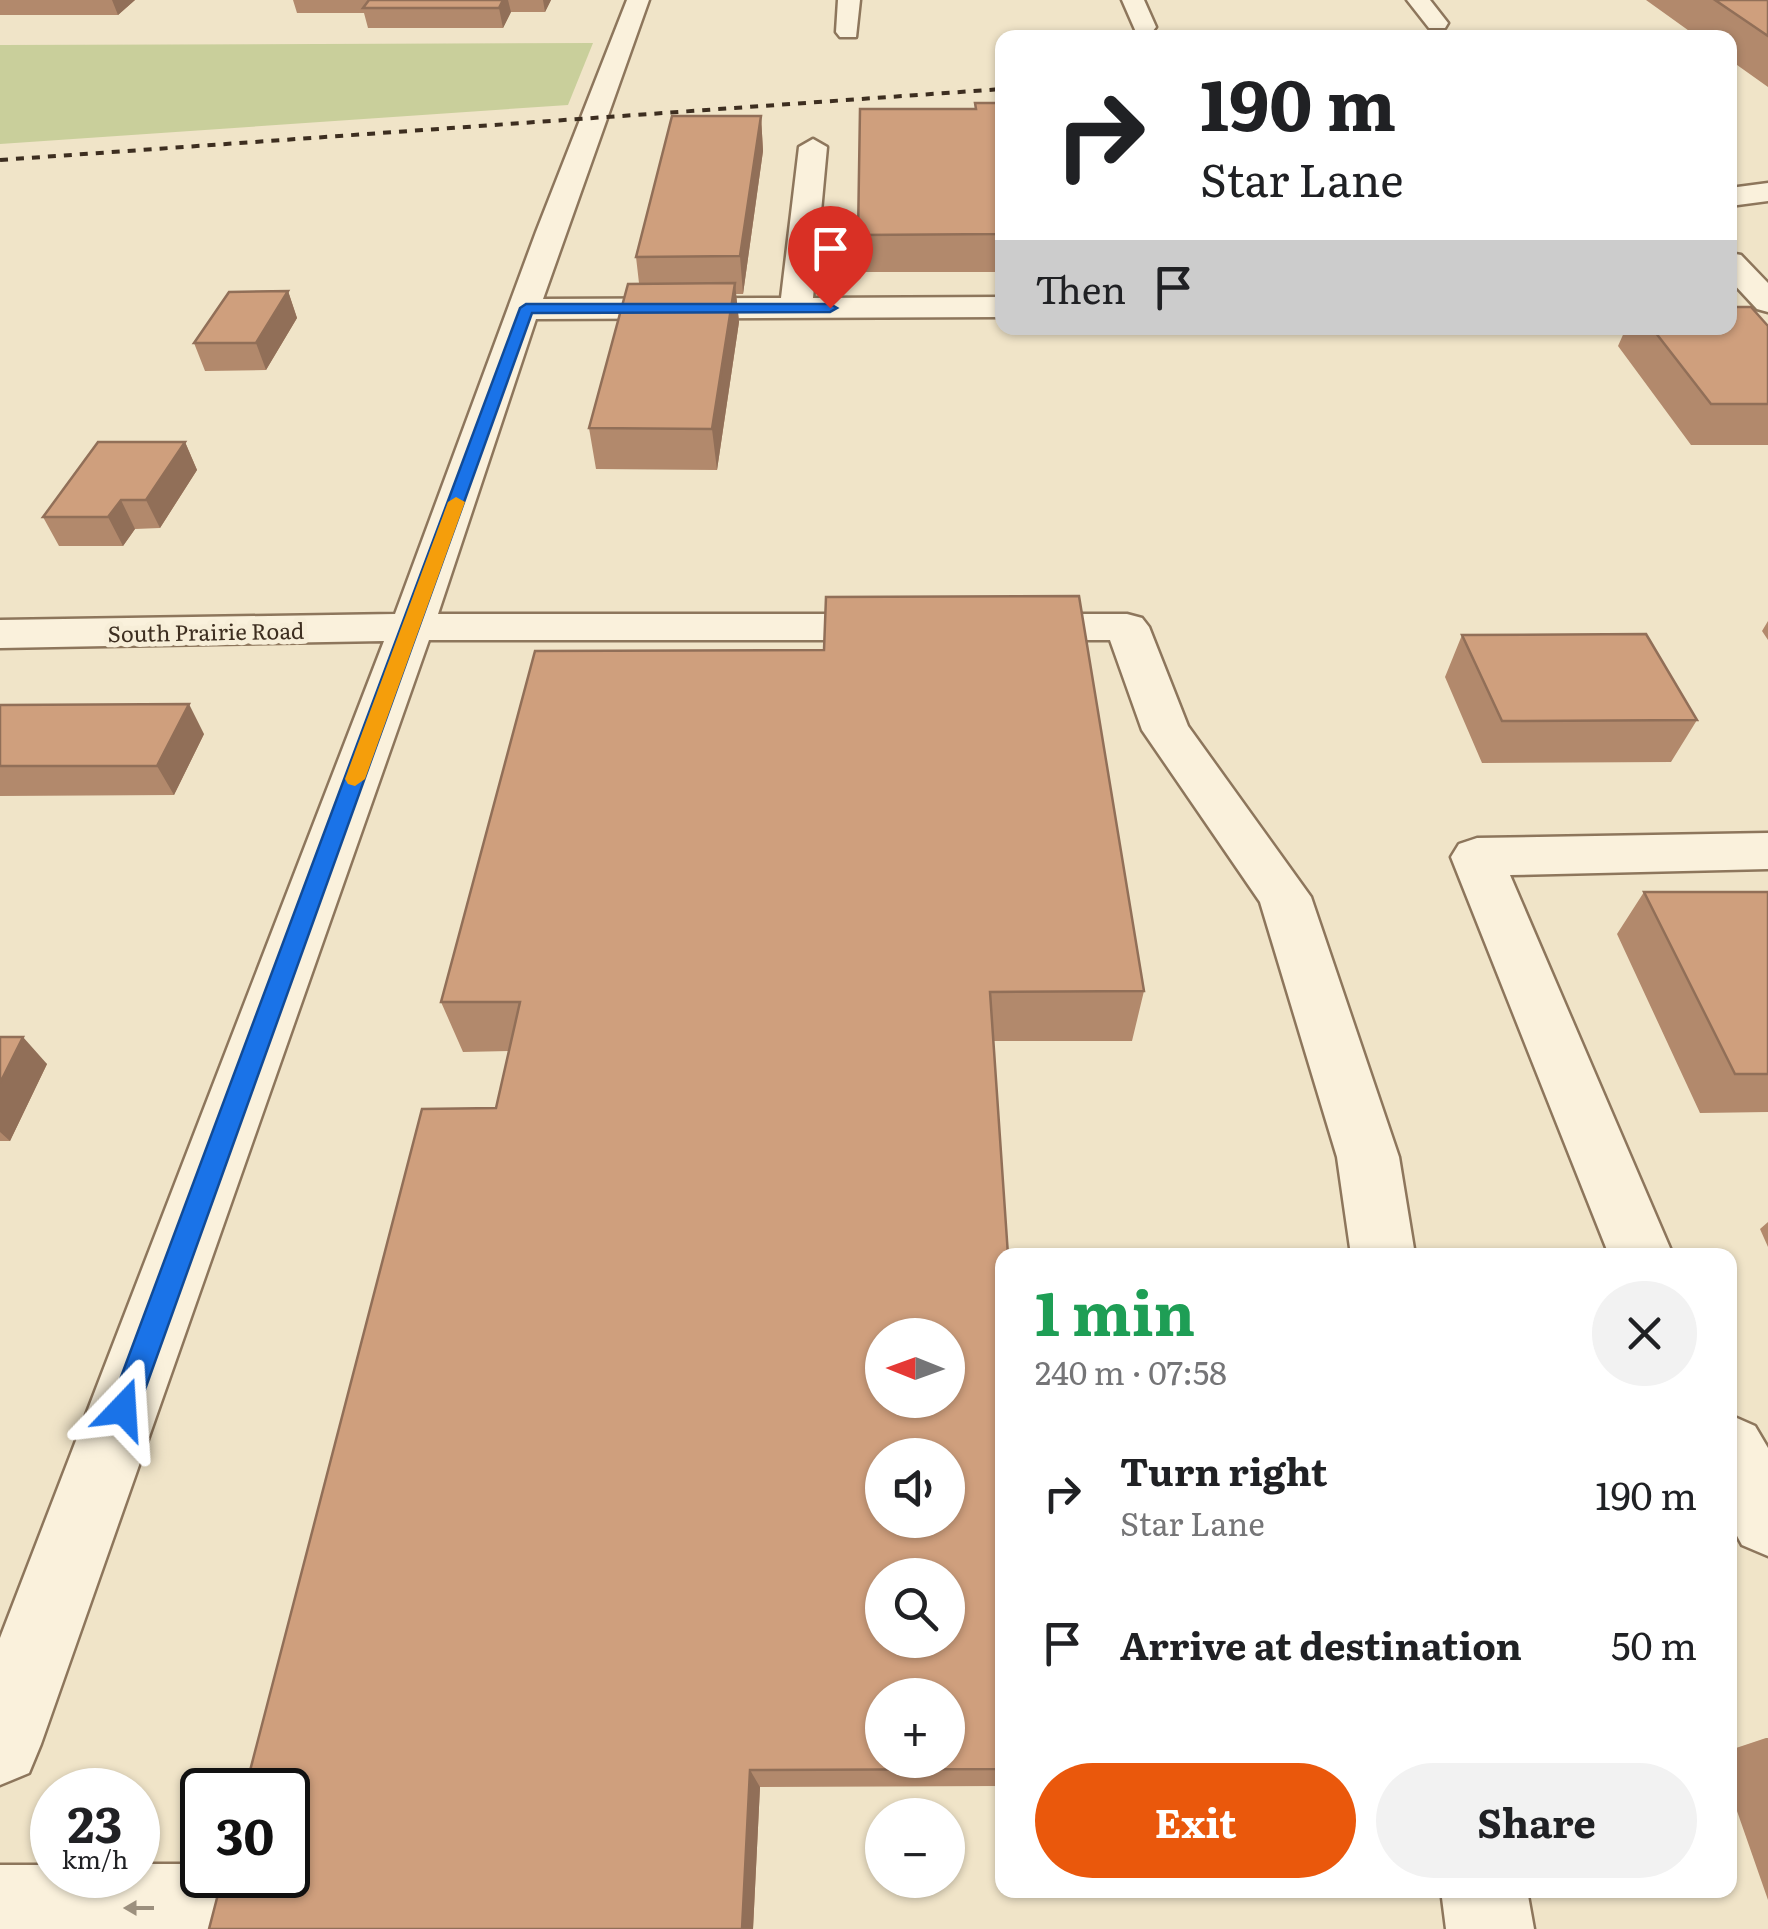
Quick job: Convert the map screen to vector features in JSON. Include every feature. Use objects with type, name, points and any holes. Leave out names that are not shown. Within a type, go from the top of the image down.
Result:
[{"type":"street","points":[[0,1744],[411,626],[591,117],[638,0]]},
{"type":"street","points":[[848,32],[849,0]]},
{"type":"street","points":[[1132,0],[1144,27]]},
{"type":"street","points":[[1418,0],[1438,22]]},
{"type":"street","points":[[796,308],[813,147]]},
{"type":"street","points":[[1737,196],[1768,192]]},
{"type":"street","points":[[1737,269],[1768,302]]},
{"type":"street","points":[[526,308],[995,306]]},
{"type":"street","name":"South Prairie Road","points":[[0,634],[411,626],[1127,627],[1166,730],[1285,897],[1368,1157],[1383,1248]]},
{"type":"street","points":[[1638,1248],[1477,856],[1768,851]]},
{"type":"street","points":[[1737,1464],[1768,1519]]},
{"type":"street","points":[[1485,1898],[1490,1929]]},
{"type":"street","points":[[0,1909],[214,1907],[208,1929]]},
{"type":"green space","points":[[593,43],[568,105],[0,144],[0,45]]},
{"type":"building","points":[[369,0],[503,0],[499,8],[363,8]]},
{"type":"building","points":[[1715,0],[1768,0],[1768,36]]},
{"type":"building","points":[[975,103],[995,103],[995,234],[858,235],[860,109],[976,109]]},
{"type":"building","points":[[672,116],[761,116],[740,256],[636,257]]},
{"type":"building","points":[[735,283],[712,429],[589,428],[628,284]]},
{"type":"building","points":[[288,291],[256,343],[194,343],[229,292]]},
{"type":"building","points":[[1737,307],[1751,307],[1768,326],[1768,404],[1711,404],[1657,335],[1737,335]]},
{"type":"building","points":[[98,442],[185,442],[146,500],[121,500],[108,517],[43,517]]},
{"type":"building","points":[[1079,596],[1144,991],[990,992],[1008,1248],[995,1248],[995,1769],[965,1769],[965,1678],[865,1678],[865,1770],[750,1770],[742,1929],[209,1929],[217,1898],[310,1898],[310,1768],[251,1768],[422,1109],[496,1108],[520,1002],[441,1002],[535,651],[824,650],[826,597]]},
{"type":"building","points":[[1646,634],[1697,720],[1502,721],[1462,635]]},
{"type":"building","points":[[189,704],[157,766],[0,766],[0,705]]},
{"type":"building","points":[[1644,892],[1768,892],[1768,1074],[1735,1074]]},
{"type":"building","points":[[0,1037],[23,1037],[0,1083]]},
{"type":"railway","points":[[0,160],[995,89]]},
{"type":"slow traffic","points":[[355,779],[456,502]]},
{"type":"route","points":[[123,1409],[526,308],[830,308]]}]
